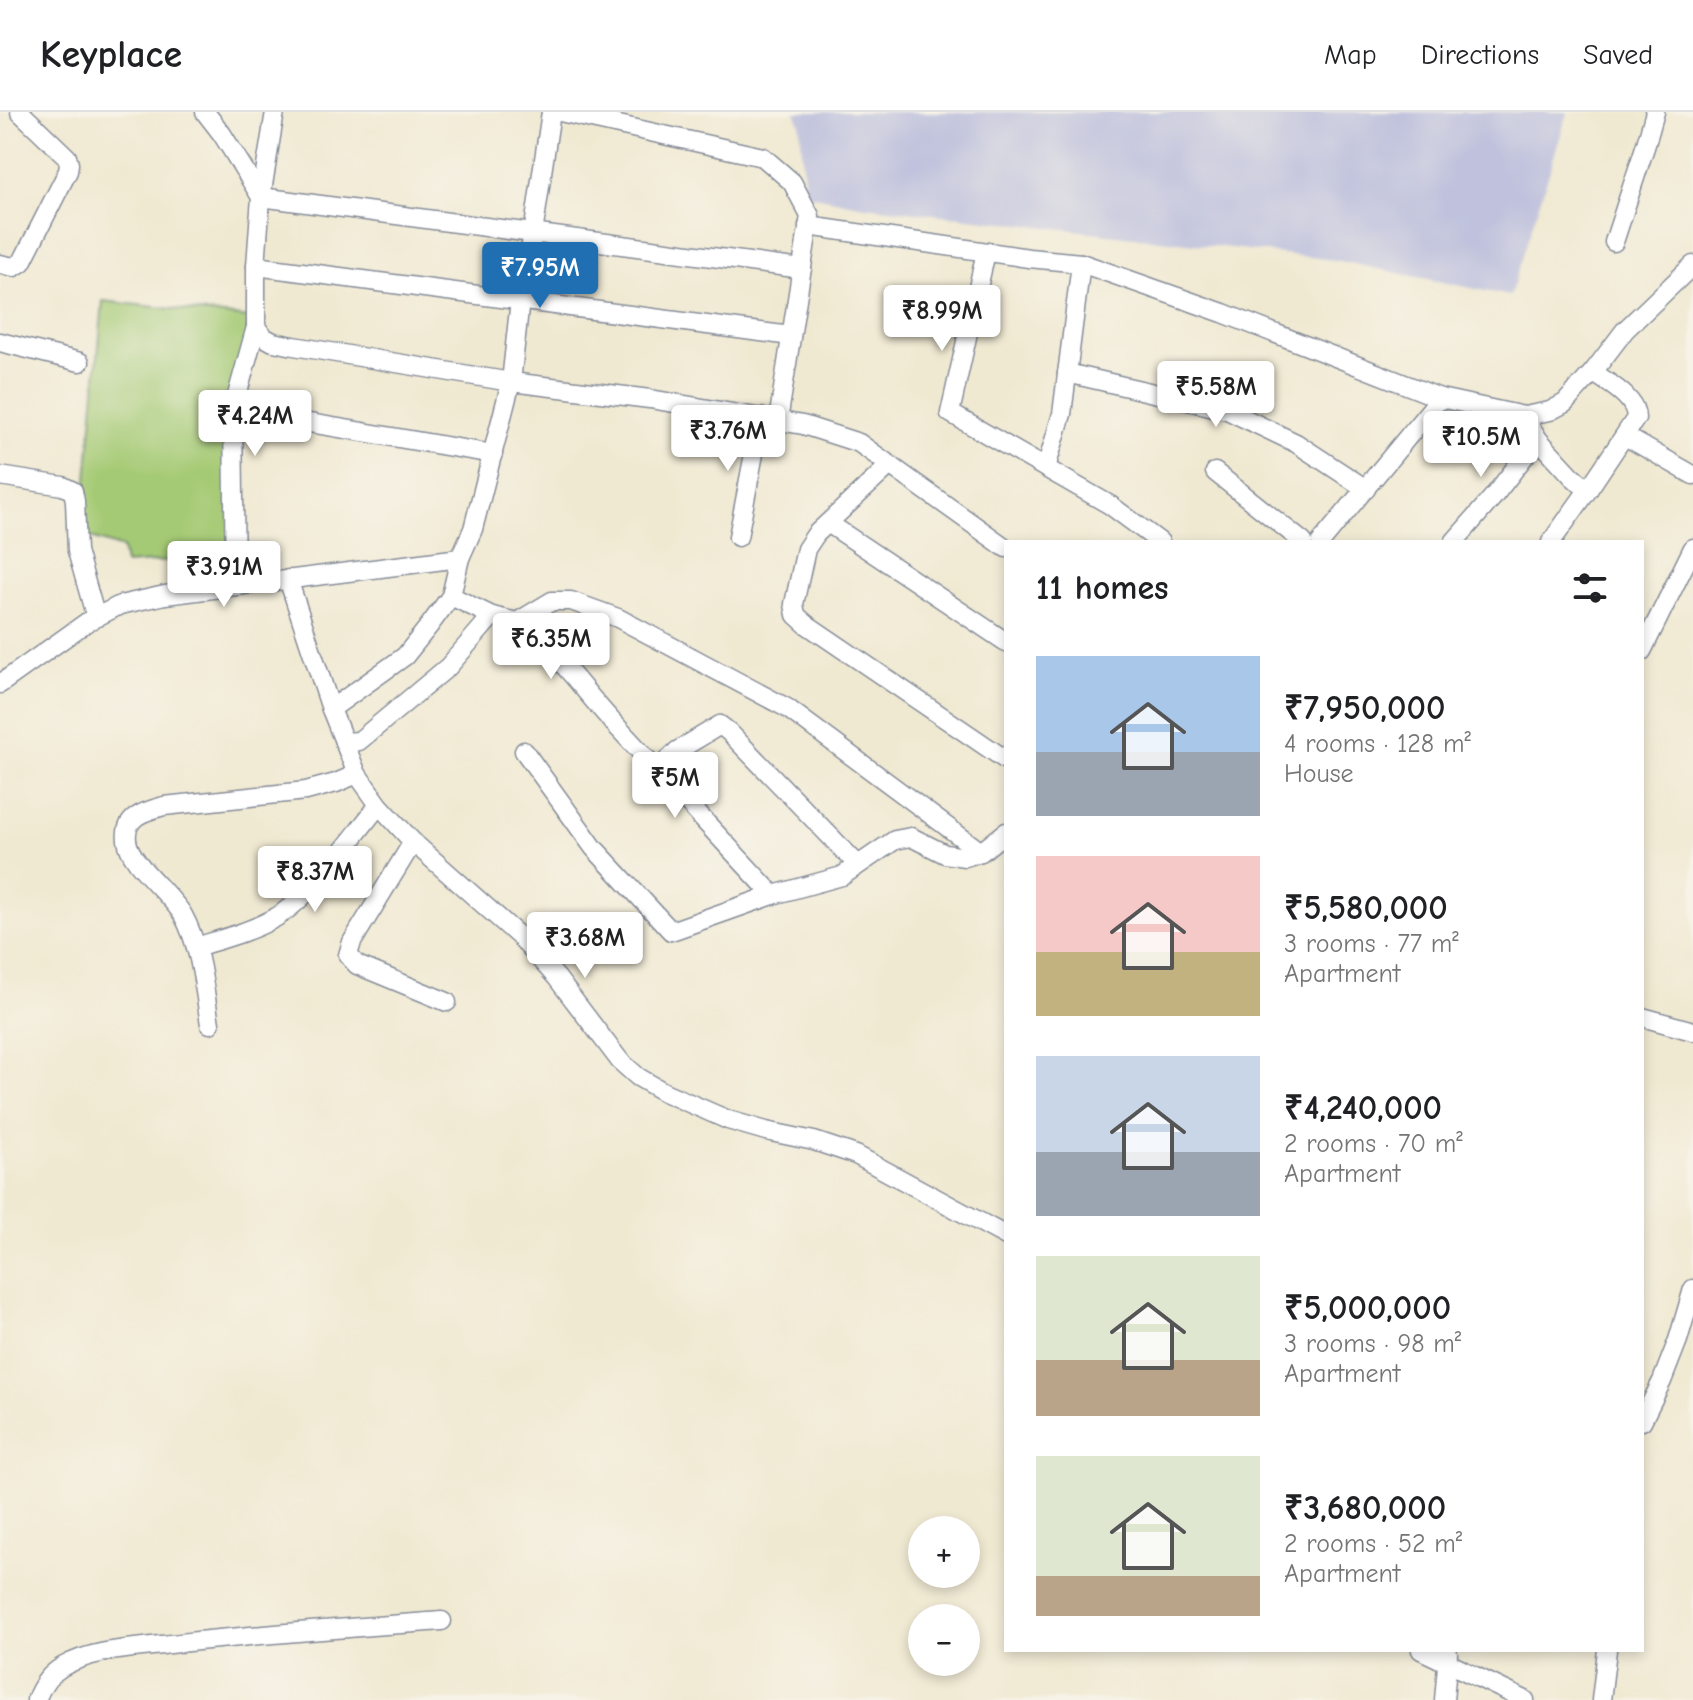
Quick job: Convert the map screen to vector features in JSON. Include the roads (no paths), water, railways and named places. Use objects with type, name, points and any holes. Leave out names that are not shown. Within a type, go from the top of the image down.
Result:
[{"type":"street","points":[[0,264],[14,267],[22,262],[69,164],[67,157],[20,112]]},
{"type":"street","points":[[205,112],[261,197]]},
{"type":"street","points":[[235,586],[233,410],[256,327],[261,197],[275,112]]},
{"type":"street","points":[[331,709],[405,656],[451,596],[460,558],[473,529],[511,382],[520,300],[551,112]]},
{"type":"street","points":[[560,112],[763,157],[792,182],[810,216],[791,336],[738,537]]},
{"type":"street","points":[[1614,242],[1655,112]]},
{"type":"street","points":[[261,197],[802,269]]},
{"type":"street","points":[[808,226],[1081,263],[1223,313],[1440,398],[1524,416],[1550,411],[1565,403],[1625,330],[1693,265]]},
{"type":"street","points":[[986,252],[950,413],[1110,505],[1157,540]]},
{"type":"street","points":[[1046,468],[1062,414],[1081,263]]},
{"type":"street","points":[[256,266],[791,336]]},
{"type":"street","points":[[256,327],[273,342],[511,382],[650,399],[803,425],[859,443],[1004,547]]},
{"type":"street","points":[[0,342],[80,362]]},
{"type":"street","points":[[1552,540],[1636,418],[1636,410],[1630,401],[1593,372]]},
{"type":"street","points":[[1067,373],[1227,410],[1296,443],[1366,489]]},
{"type":"street","points":[[1323,540],[1440,398]]},
{"type":"street","points":[[233,410],[493,454]]},
{"type":"street","points":[[1524,416],[1538,439],[1588,490]]},
{"type":"street","points":[[1625,436],[1693,475]]},
{"type":"street","points":[[1456,540],[1538,439]]},
{"type":"street","points":[[890,465],[816,534],[806,549],[794,604],[796,615],[1004,759]]},
{"type":"street","points":[[1215,472],[1300,540]]},
{"type":"street","points":[[0,476],[63,486],[73,491],[77,551],[96,618]]},
{"type":"street","points":[[828,523],[1004,641]]},
{"type":"street","points":[[1644,647],[1693,548]]},
{"type":"street","points":[[0,684],[58,642],[120,605],[165,595],[460,558]]},
{"type":"street","points":[[288,579],[331,709],[357,774],[379,805],[413,842],[520,937],[557,978],[620,1061],[638,1077],[664,1092],[728,1120],[814,1141],[856,1155],[1004,1235]]},
{"type":"street","points":[[451,596],[492,616],[517,622],[536,636],[773,895]]},
{"type":"street","points":[[517,622],[552,601],[571,601],[618,618],[787,708],[981,852]]},
{"type":"street","points":[[344,742],[359,741],[440,674],[492,616]]},
{"type":"street","points":[[658,770],[677,751],[720,725],[858,865]]},
{"type":"street","points":[[524,751],[594,848],[671,931],[773,895],[842,876],[895,840],[911,837],[945,854],[965,857],[981,852],[1004,834]]},
{"type":"street","points":[[210,1024],[196,947],[183,915],[133,856],[127,840],[130,823],[142,812],[164,806],[306,791],[357,774]]},
{"type":"street","points":[[196,947],[273,919],[299,901],[379,805]]},
{"type":"street","points":[[413,842],[352,942],[348,955],[357,965],[447,1002]]},
{"type":"street","points":[[1644,1018],[1693,1031]]},
{"type":"street","points":[[1644,1417],[1678,1340],[1693,1289]]},
{"type":"street","points":[[36,1700],[42,1686],[60,1668],[81,1658],[112,1651],[193,1641],[442,1621]]},
{"type":"street","points":[[1601,1700],[1607,1652]]},
{"type":"street","points":[[1444,1700],[1448,1656],[1525,1700]]}]
